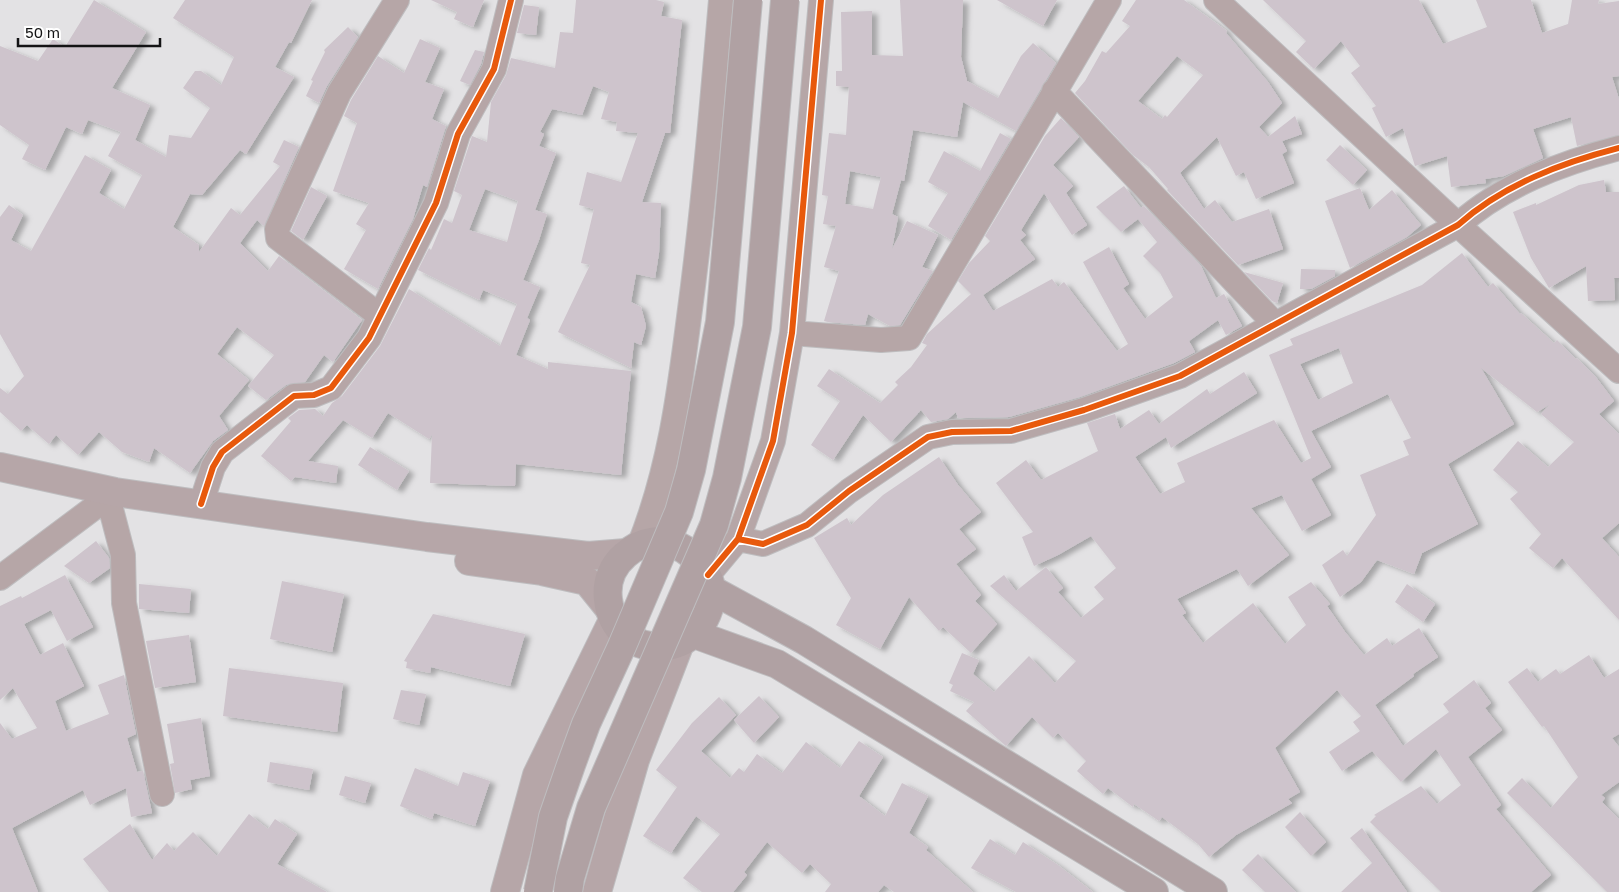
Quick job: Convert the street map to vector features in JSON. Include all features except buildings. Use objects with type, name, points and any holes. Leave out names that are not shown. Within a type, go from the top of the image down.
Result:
[{"type":"highway","points":[[538,892],[553,817],[580,740],[679,512],[691,470],[720,322],[748,0]]},
{"type":"highway","points":[[568,892],[570,878],[591,808],[714,525],[727,478],[757,328],[785,0]]},
{"type":"highway","points":[[653,542],[670,543],[686,549],[699,561],[710,583],[711,606],[705,621],[687,639],[663,647],[645,645],[632,640],[611,613],[607,592],[616,564],[633,550],[653,542]]},
{"type":"highway","points":[[710,583],[1213,892]]},
{"type":"highway","points":[[687,639],[777,664],[1154,892]]},
{"type":"main road","points":[[0,466],[108,502],[201,504],[427,537],[588,556],[633,550]]},
{"type":"main road","points":[[0,480],[108,502],[568,576],[587,581],[611,613],[537,775],[505,892]]},
{"type":"main road","points":[[597,892],[635,760],[687,639]]},
{"type":"street","points":[[380,316],[278,238],[277,228],[339,93],[397,0]]},
{"type":"street","points":[[201,504],[213,467],[222,452],[294,396],[314,394],[331,388],[369,338],[436,203],[458,134],[494,69],[511,0]]},
{"type":"street","points":[[633,550],[651,515],[676,421],[702,223],[721,0]]},
{"type":"street","points":[[710,583],[738,539],[773,441],[792,333],[821,0]]},
{"type":"street","points":[[792,333],[881,340],[909,338],[1109,0]]},
{"type":"street","points":[[1216,0],[1458,225],[1619,371]]},
{"type":"street","points":[[1054,91],[1274,323]]},
{"type":"street","points":[[738,539],[763,544],[807,525],[849,491],[928,437],[952,432],[1010,431],[1084,410],[1180,376],[1274,323],[1458,225],[1486,202],[1575,160],[1619,148]]},
{"type":"street","points":[[0,578],[108,502],[123,555],[124,604],[162,794]]},
{"type":"cycle path","points":[[201,504],[213,467],[222,452],[294,396],[314,395],[331,388],[369,338],[436,203],[458,134],[494,69],[511,0]]},
{"type":"cycle path","points":[[708,575],[738,539],[773,441],[792,333],[821,0]]},
{"type":"cycle path","points":[[738,539],[763,544],[807,525],[849,491],[928,437],[952,432],[1011,431],[1084,410],[1180,376],[1458,225],[1475,211],[1513,187],[1554,168],[1619,148]]}]
